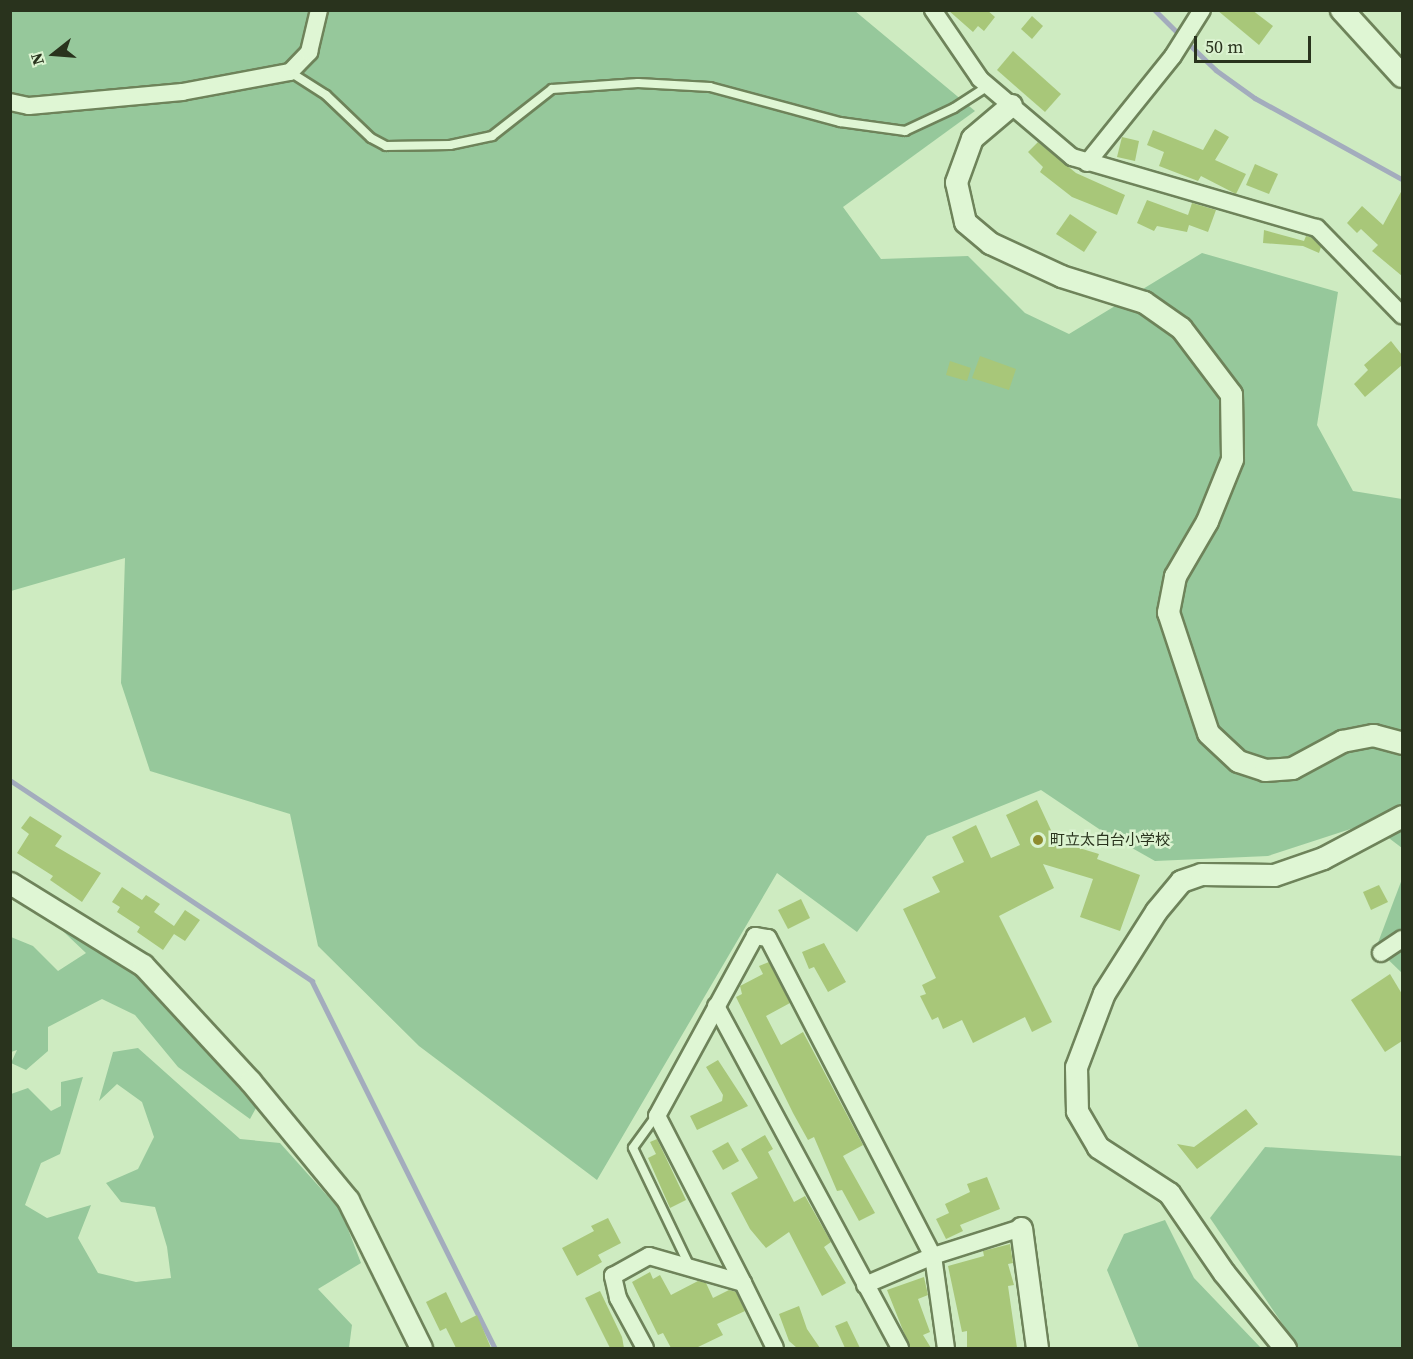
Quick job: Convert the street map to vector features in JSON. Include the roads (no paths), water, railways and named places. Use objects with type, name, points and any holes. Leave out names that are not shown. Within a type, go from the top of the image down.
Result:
[{"type":"main road","points":[[1342,10],[1402,76]]},
{"type":"street","points":[[10,102],[29,106],[182,92],[290,72],[309,52],[319,10]]},
{"type":"street","points":[[933,10],[980,79],[1072,157],[1317,228],[1402,315]]},
{"type":"street","points":[[1087,163],[1173,56],[1202,10]]},
{"type":"street","points":[[1011,105],[972,138],[956,182],[965,222],[990,243],[1060,276],[1144,302],[1181,328],[1231,394],[1232,459],[1207,521],[1174,576],[1168,612],[1208,733],[1239,761],[1265,770],[1292,768],[1342,741],[1373,735],[1402,743]]},
{"type":"street","points":[[1285,1348],[1224,1273],[1169,1193],[1098,1147],[1077,1111],[1076,1067],[1104,993],[1156,911],[1181,881],[1201,874],[1274,875],[1323,858],[1402,816]]},
{"type":"street","points":[[10,883],[143,965],[250,1081],[348,1200],[421,1348]]},
{"type":"street","points":[[775,1348],[657,1116],[755,936],[768,938],[933,1256],[946,1348]]},
{"type":"street","points":[[1381,952],[1402,939]]},
{"type":"street","points":[[716,1006],[900,1348]]},
{"type":"street","points":[[866,1285],[933,1256],[1021,1228],[1037,1348]]},
{"type":"street","points":[[645,1348],[618,1298],[613,1276],[649,1256],[743,1283]]},
{"type":"lane","points":[[290,72],[326,94],[371,138],[386,146],[450,145],[492,136],[552,89],[638,83],[710,87],[840,122],[905,131],[954,108],[989,86]]},
{"type":"lane","points":[[657,1116],[633,1148],[690,1267]]},
{"type":"waterway","points":[[1155,10],[1181,36]]},
{"type":"waterway","points":[[1187,42],[1216,70],[1255,98],[1402,179]]},
{"type":"waterway","points":[[10,780],[312,981],[495,1348]]},
{"type":"place","name":"町立太白台小学校","points":[[1038,840]]}]
